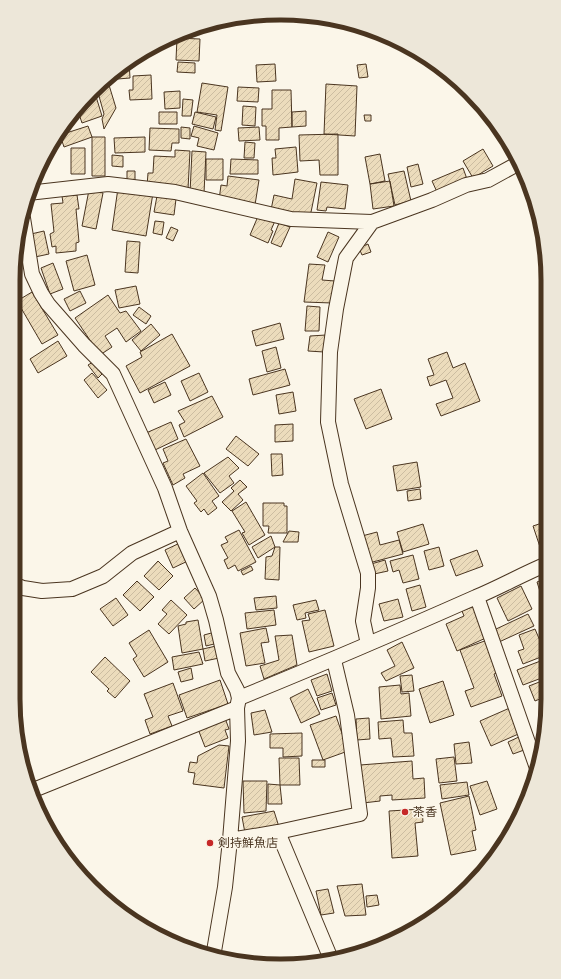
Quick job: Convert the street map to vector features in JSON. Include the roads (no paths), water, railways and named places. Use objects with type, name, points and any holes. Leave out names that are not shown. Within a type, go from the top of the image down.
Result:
[{"type":"street","points":[[36,192],[108,184],[175,192],[291,219],[372,222],[432,200],[466,185],[488,180],[514,166]]},
{"type":"street","points":[[368,644],[363,621],[368,588],[368,573],[340,484],[328,422],[330,352],[346,258],[372,222]]},
{"type":"street","points":[[25,232],[32,274],[41,293],[48,304],[112,374],[165,488],[180,531],[208,596],[216,620],[228,673],[237,690],[238,741],[230,840],[225,887],[214,950]]},
{"type":"street","points":[[20,587],[42,591],[72,589],[103,576],[132,553],[180,531]]},
{"type":"street","points":[[36,788],[238,703],[368,644],[477,597],[541,567]]},
{"type":"street","points":[[477,597],[534,759]]},
{"type":"street","points":[[230,840],[278,832],[360,814],[347,716],[334,660]]},
{"type":"street","points":[[278,832],[329,954]]},
{"type":"place","name":"茶香","points":[[405,812]]},
{"type":"place","name":"剣持鮮魚店","points":[[210,843]]}]
